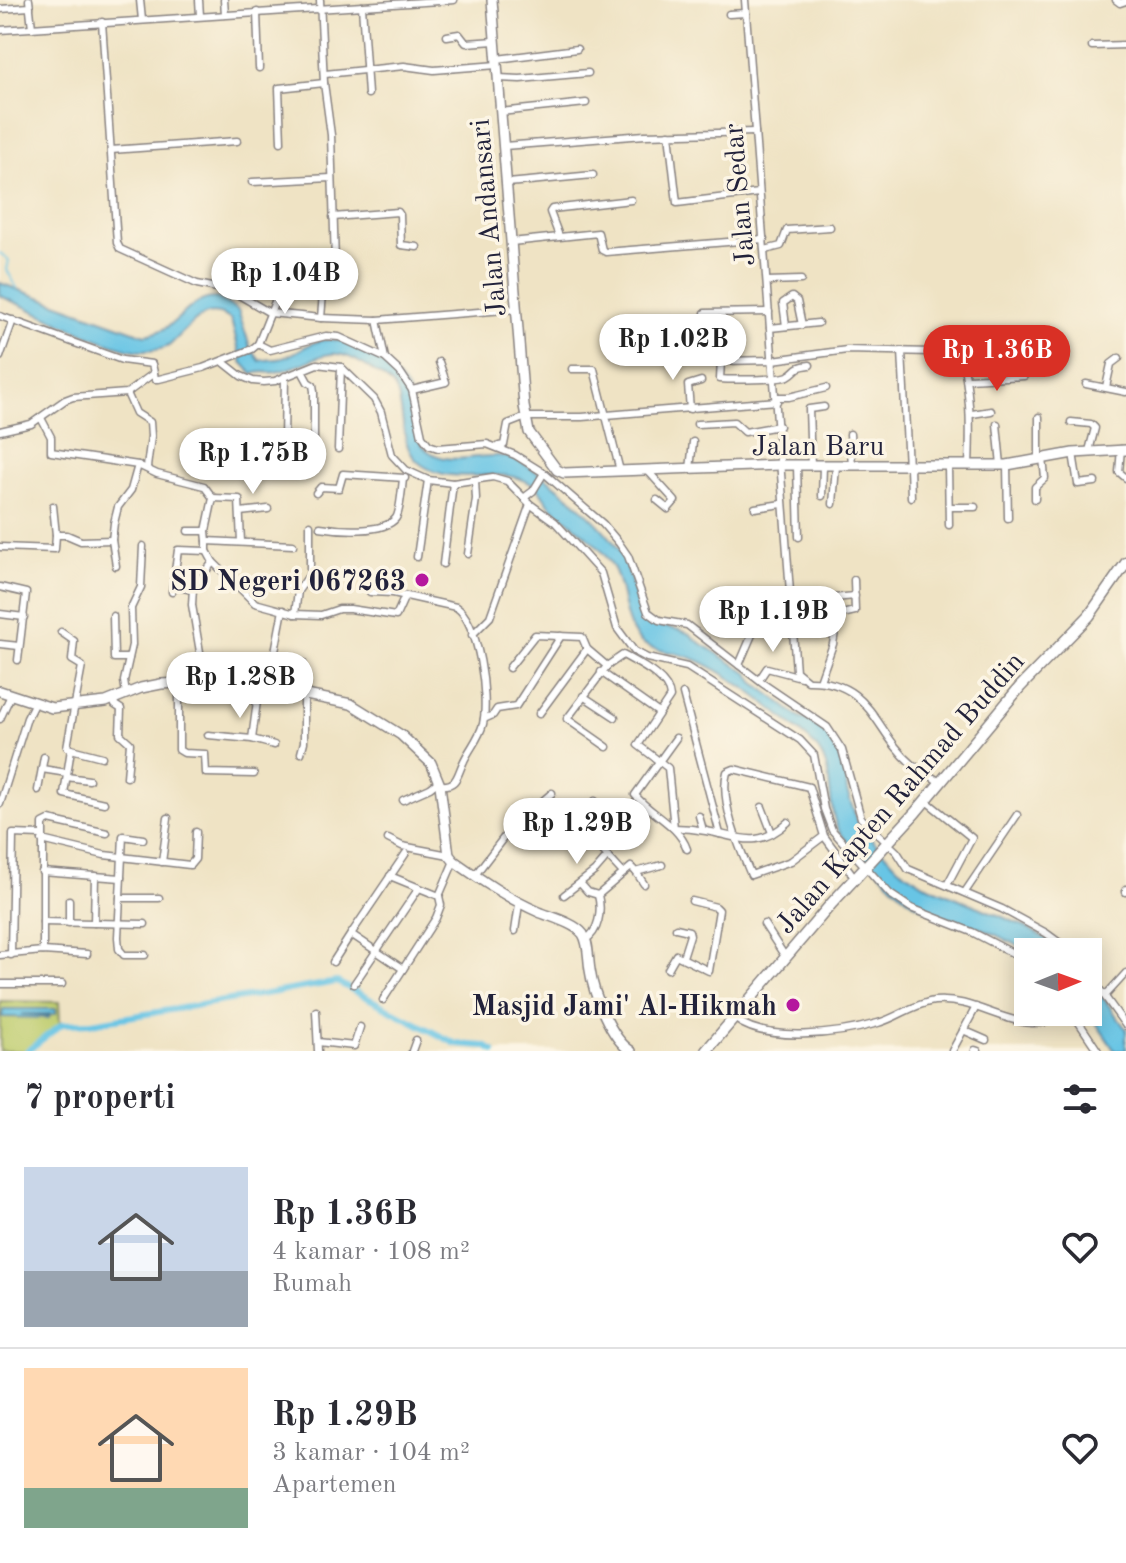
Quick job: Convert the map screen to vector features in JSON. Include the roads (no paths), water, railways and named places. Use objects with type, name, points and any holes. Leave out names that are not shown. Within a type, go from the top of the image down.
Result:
[{"type":"main road","name":"Jalan Kapten Rahmad Buddin","points":[[706,1051],[1040,665],[1076,631],[1126,563]]},
{"type":"street","points":[[140,0],[142,20]]},
{"type":"street","points":[[199,0],[200,16]]},
{"type":"street","points":[[224,0],[225,14]]},
{"type":"street","points":[[259,68],[264,0]]},
{"type":"street","points":[[320,0],[324,83],[331,135],[335,262],[323,293],[321,318]]},
{"type":"street","points":[[0,30],[454,0]]},
{"type":"street","name":"Jalan Andansari","points":[[492,0],[529,432]]},
{"type":"street","name":"Jalan Sedar","points":[[745,0],[779,426],[782,504],[799,676]]},
{"type":"street","points":[[1116,0],[1120,3],[1126,1]]},
{"type":"street","points":[[0,9],[30,4],[32,28]]},
{"type":"street","points":[[362,6],[368,94]]},
{"type":"street","points":[[729,14],[746,13]]},
{"type":"street","points":[[102,22],[117,243],[120,249],[183,279],[232,291],[270,313],[377,320],[517,309]]},
{"type":"street","points":[[447,36],[459,34],[466,43],[495,41]]},
{"type":"street","points":[[1092,46],[1126,45]]},
{"type":"street","points":[[325,74],[404,66],[434,70],[577,49]]},
{"type":"street","points":[[499,78],[588,73]]},
{"type":"street","points":[[281,142],[279,88],[324,83]]},
{"type":"street","points":[[500,112],[586,103]]},
{"type":"street","points":[[504,146],[669,134],[755,132]]},
{"type":"street","points":[[669,134],[677,203],[759,193]]},
{"type":"street","points":[[111,150],[237,141]]},
{"type":"street","points":[[508,183],[593,175]]},
{"type":"street","points":[[252,182],[331,178]]},
{"type":"street","points":[[559,236],[550,212],[552,209],[631,200]]},
{"type":"street","points":[[333,217],[398,212],[401,245],[417,247]]},
{"type":"street","points":[[765,250],[781,246],[787,230],[830,227]]},
{"type":"street","points":[[511,242],[600,234],[603,252],[764,239]]},
{"type":"street","points":[[255,346],[280,289],[290,276],[290,269]]},
{"type":"street","points":[[767,281],[801,280]]},
{"type":"street","points":[[786,326],[783,303],[792,297],[797,301],[802,325]]},
{"type":"street","points":[[705,313],[769,312]]},
{"type":"street","points":[[0,316],[122,360],[152,364],[155,379],[222,361],[255,346],[270,350],[333,335],[385,358],[400,372],[412,390],[422,436],[429,445],[438,448],[502,447],[508,424],[526,417],[690,409],[789,397],[826,388]]},
{"type":"street","points":[[0,357],[13,320]]},
{"type":"street","points":[[377,320],[385,358]]},
{"type":"street","points":[[770,328],[818,323]]},
{"type":"street","points":[[810,365],[796,367],[788,376],[720,379],[721,361],[773,360],[847,350],[931,352],[960,346],[1030,342]]},
{"type":"street","points":[[960,346],[972,414],[969,465]]},
{"type":"street","points":[[902,351],[911,497]]},
{"type":"street","points":[[1106,387],[1111,364],[1119,358]]},
{"type":"street","points":[[222,361],[253,381],[275,381],[324,364],[341,367],[374,399],[381,412],[392,455],[411,473],[428,480],[453,483],[499,478],[555,522],[601,573],[617,628],[634,651],[647,658],[687,667],[800,740],[812,752],[832,830],[900,902],[972,932],[1014,954]]},
{"type":"street","points":[[412,390],[446,382],[439,362]]},
{"type":"street","points":[[338,449],[341,367]]},
{"type":"street","points":[[572,369],[594,369],[620,471]]},
{"type":"street","points":[[302,371],[314,391],[314,449]]},
{"type":"street","points":[[0,431],[15,429],[41,418],[73,397],[127,393],[154,373]]},
{"type":"street","points":[[284,443],[285,376]]},
{"type":"street","points":[[968,379],[1024,376]]},
{"type":"street","points":[[690,409],[688,385],[701,381]]},
{"type":"street","points":[[1086,384],[1126,392]]},
{"type":"street","points":[[127,393],[136,413],[150,422],[147,467]]},
{"type":"street","points":[[811,466],[809,409],[824,407]]},
{"type":"street","points":[[972,414],[991,411]]},
{"type":"street","points":[[1035,499],[1035,487],[1045,478],[1039,417]]},
{"type":"street","points":[[41,418],[51,437],[51,452],[147,467],[157,474],[199,484],[210,490],[213,498],[206,531],[207,551],[213,562],[255,603],[295,614],[321,615],[350,609],[396,616],[405,596]]},
{"type":"street","points":[[697,424],[734,422],[745,432],[779,426]]},
{"type":"street","points":[[1071,422],[1091,424],[1095,428],[1089,451]]},
{"type":"street","points":[[997,424],[1008,518]]},
{"type":"street","name":"Jalan Baru","points":[[529,432],[557,470],[564,473],[780,465],[1004,465],[1089,451],[1123,450]]},
{"type":"street","points":[[850,434],[852,466]]},
{"type":"street","points":[[690,469],[693,442]]},
{"type":"street","points":[[491,445],[515,455],[544,475],[603,524],[628,556],[648,612],[659,620],[687,625],[827,727],[842,750],[861,818],[885,846],[897,852],[912,873],[965,892],[1054,938]]},
{"type":"street","points":[[1123,450],[1119,472],[1126,478]]},
{"type":"street","points":[[1069,454],[1078,484],[1095,482]]},
{"type":"street","points":[[116,566],[112,540],[118,507],[131,490],[138,465]]},
{"type":"street","points":[[797,466],[799,537]]},
{"type":"street","points":[[822,496],[823,466]]},
{"type":"street","points":[[833,504],[836,466]]},
{"type":"street","points":[[948,466],[949,525]]},
{"type":"street","points":[[647,470],[675,501],[668,509],[657,500]]},
{"type":"street","points":[[316,493],[321,487],[339,488],[343,474],[403,479],[411,473]]},
{"type":"street","points":[[472,635],[490,617],[528,500],[544,475]]},
{"type":"street","points":[[320,527],[361,531],[392,521],[397,515],[403,479]]},
{"type":"street","points":[[417,557],[428,480]]},
{"type":"street","points":[[468,554],[476,499],[475,480]]},
{"type":"street","points":[[443,564],[453,483]]},
{"type":"street","points":[[213,498],[237,498],[241,542]]},
{"type":"street","points":[[755,508],[782,504]]},
{"type":"street","points":[[0,547],[55,549],[53,506]]},
{"type":"street","points":[[950,507],[975,507]]},
{"type":"street","points":[[240,512],[268,509]]},
{"type":"street","points":[[295,614],[298,591],[310,574],[310,525]]},
{"type":"street","points":[[188,531],[206,531]]},
{"type":"street","points":[[56,535],[67,535],[81,541],[112,540]]},
{"type":"street","points":[[207,541],[293,545]]},
{"type":"street","points":[[126,694],[124,681],[132,645],[131,608],[141,587],[143,546]]},
{"type":"street","points":[[193,590],[172,589],[178,550],[207,551]]},
{"type":"street","points":[[201,681],[193,590],[195,582],[213,562]]},
{"type":"street","points":[[837,619],[842,614],[855,613],[854,580]]},
{"type":"street","points":[[233,581],[289,585]]},
{"type":"street","points":[[0,587],[25,591],[18,660]]},
{"type":"street","points":[[370,592],[379,591],[458,608],[472,635],[482,667],[484,719],[456,781],[449,786],[439,783],[403,800]]},
{"type":"street","points":[[820,681],[833,644],[837,619],[834,598],[855,596]]},
{"type":"street","points":[[739,665],[757,623],[746,616],[753,597]]},
{"type":"street","points":[[252,739],[283,610]]},
{"type":"street","points":[[0,614],[24,617]]},
{"type":"street","points":[[113,616],[114,658],[129,658]]},
{"type":"street","points":[[777,626],[793,627]]},
{"type":"street","points":[[61,632],[74,641],[72,660],[82,666],[67,747],[102,757]]},
{"type":"street","points":[[509,668],[533,636],[582,637],[587,649],[607,666]]},
{"type":"street","points":[[484,719],[497,709],[516,706],[561,636]]},
{"type":"street","points":[[0,644],[19,646]]},
{"type":"street","points":[[539,714],[587,649]]},
{"type":"street","points":[[607,747],[568,721],[568,716],[601,672],[623,655],[664,682],[670,691],[670,697],[638,745],[668,768],[674,828]]},
{"type":"street","points":[[272,665],[294,667],[303,663]]},
{"type":"street","points":[[759,680],[767,668],[847,690],[863,702],[913,765],[939,782]]},
{"type":"street","points":[[601,672],[659,713]]},
{"type":"street","points":[[179,682],[179,750],[206,755],[206,773],[254,774]]},
{"type":"street","points":[[0,691],[52,708],[114,700],[141,688],[179,682],[233,682],[351,704],[401,735],[431,763],[439,783],[452,858],[439,896],[439,911],[383,1000]]},
{"type":"street","points":[[301,753],[304,742],[304,693]]},
{"type":"street","points":[[683,694],[720,834]]},
{"type":"street","points":[[0,719],[11,695]]},
{"type":"street","points":[[583,696],[615,717]]},
{"type":"street","points":[[114,700],[121,709],[120,734],[130,743],[127,777]]},
{"type":"street","points":[[0,804],[34,704]]},
{"type":"street","points":[[208,735],[252,739],[274,745]]},
{"type":"street","points":[[676,738],[635,795],[674,828],[687,849]]},
{"type":"street","points":[[71,749],[65,796],[104,803]]},
{"type":"street","points":[[38,790],[44,757]]},
{"type":"street","points":[[42,769],[89,780]]},
{"type":"street","points":[[824,836],[791,861],[752,875],[736,839],[726,786],[727,772],[734,769],[809,787],[824,836],[855,878]]},
{"type":"street","points":[[475,875],[511,828],[552,793]]},
{"type":"street","points":[[925,800],[972,838],[947,885]]},
{"type":"street","points":[[595,801],[586,813],[604,838],[600,847],[623,873]]},
{"type":"street","points":[[762,807],[772,833]]},
{"type":"street","points":[[965,892],[1017,815]]},
{"type":"street","points":[[699,816],[703,830]]},
{"type":"street","points":[[162,862],[168,818]]},
{"type":"street","points":[[43,951],[43,823],[49,820],[107,833]]},
{"type":"street","points":[[674,828],[703,830],[751,841],[772,833],[788,822]]},
{"type":"street","points":[[11,955],[13,834],[121,856],[190,865],[193,863],[196,832]]},
{"type":"street","points":[[143,839],[123,836],[119,949],[122,955],[145,955]]},
{"type":"street","points":[[388,839],[402,846],[452,858],[519,904],[580,930],[585,940],[592,980],[622,1049]]},
{"type":"street","points":[[333,962],[406,853]]},
{"type":"street","points":[[564,895],[608,856]]},
{"type":"street","points":[[636,872],[662,865]]},
{"type":"street","points":[[598,895],[631,867],[644,884]]},
{"type":"street","points":[[42,872],[121,878]]},
{"type":"street","points":[[94,923],[95,876]]},
{"type":"street","points":[[390,876],[439,896]]},
{"type":"street","points":[[580,883],[588,892],[598,895]]},
{"type":"street","points":[[354,984],[419,888]]},
{"type":"street","points":[[585,940],[592,936],[598,922],[598,895]]},
{"type":"street","points":[[120,898],[159,898]]},
{"type":"street","points":[[69,900],[69,923]]},
{"type":"street","points":[[668,969],[675,956],[709,971],[719,910],[692,901]]},
{"type":"street","points":[[515,931],[519,904]]},
{"type":"street","points":[[43,922],[145,924]]},
{"type":"street","points":[[764,924],[787,959]]},
{"type":"street","points":[[676,928],[689,931],[690,935],[683,957]]},
{"type":"street","points":[[351,934],[403,969]]},
{"type":"street","points":[[0,955],[43,951],[87,954]]},
{"type":"street","points":[[1105,996],[1126,973]]},
{"type":"street","points":[[0,984],[62,984]]},
{"type":"street","points":[[1102,992],[1126,1026]]},
{"type":"street","points":[[734,1018],[755,1030],[809,1034],[877,1023],[916,1005],[954,1000],[1014,1019]]},
{"type":"street","points":[[952,1051],[976,1007]]},
{"type":"street","points":[[316,1011],[318,1051]]},
{"type":"street","points":[[1079,1026],[1095,1050]]},
{"type":"street","points":[[318,1042],[355,1048],[360,1027]]},
{"type":"street","points":[[963,1030],[986,1040]]},
{"type":"street","points":[[412,1051],[416,1040]]},
{"type":"water","points":[[0,283],[145,335],[166,327],[197,303],[217,298],[238,310],[250,347],[260,361],[283,358],[325,340],[354,345],[371,355],[398,378],[410,395],[417,434],[428,451],[449,459],[505,457],[544,477],[578,504],[618,549],[640,610],[649,624],[690,634],[749,674],[754,682],[800,718],[815,722],[826,732],[844,759],[847,791],[859,826],[898,867],[924,884],[1024,926],[1045,938],[1014,938],[1014,944],[983,929],[929,911],[907,898],[841,834],[832,811],[829,778],[823,757],[808,739],[724,674],[687,656],[643,644],[629,624],[618,579],[610,562],[595,544],[550,505],[537,488],[510,476],[451,475],[422,465],[406,442],[396,390],[359,362],[346,356],[325,355],[292,368],[253,374],[242,362],[231,320],[222,315],[213,313],[198,319],[165,348],[132,350],[95,338],[0,296]]},
{"type":"water","points":[[1102,996],[1126,1029],[1126,1051],[1115,1051],[1098,1026],[1102,1026]]},
{"type":"water","points":[[3,1009],[56,1009],[56,1014],[21,1014],[49,1018],[2,1017]]},
{"type":"waterway","points":[[0,253],[9,260],[7,270],[17,288]]},
{"type":"waterway","points":[[27,1051],[62,1024],[92,1023],[337,982],[456,1044],[485,1046],[494,1051]]},
{"type":"place","name":"SD Negeri 067263","points":[[422,580]]},
{"type":"place","name":"Masjid Jami' Al-Hikmah","points":[[793,1005]]}]
